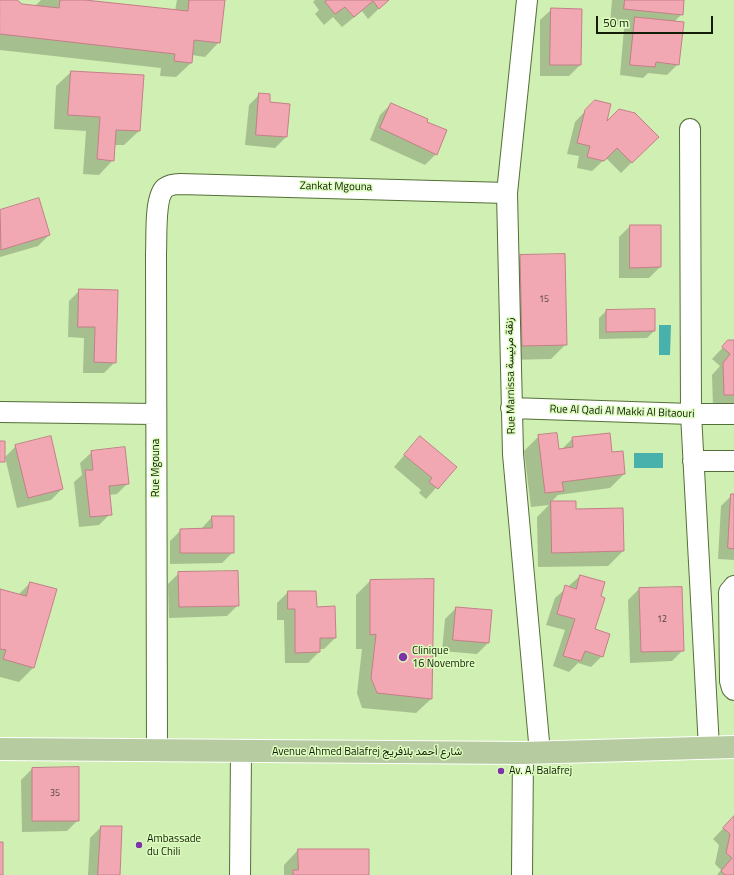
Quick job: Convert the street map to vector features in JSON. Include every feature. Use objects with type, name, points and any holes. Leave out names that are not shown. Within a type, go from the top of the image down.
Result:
[{"type":"main road","name":"Avenue Ahmed Balafrej شارع أحمد بلافريج","points":[[0,749],[531,753],[734,747]]},
{"type":"street","name":"Rue Marnissa زنقة مرنيسة","points":[[522,875],[531,753],[511,408],[507,193],[527,0]]},
{"type":"street","points":[[690,129],[691,414],[709,748]]},
{"type":"street","name":"Zankat Mgouna","points":[[166,187],[172,184],[193,184],[507,193]]},
{"type":"street","name":"Rue Mgouna","points":[[157,751],[155,414],[158,213],[159,198],[166,187]]},
{"type":"street","name":"Rue Al Qadi Al Makki Al Bitaouri","points":[[511,408],[734,414]]},
{"type":"street","points":[[0,412],[155,414]]},
{"type":"street","points":[[693,461],[734,461]]},
{"type":"street","points":[[734,586],[729,592],[730,681],[734,690]]},
{"type":"street","points":[[240,875],[241,752]]},
{"type":"water","points":[[659,325],[671,325],[670,355],[659,355]]},
{"type":"water","points":[[634,453],[663,453],[663,468],[634,468]]},
{"type":"building","points":[[0,0],[17,0],[22,4],[59,8],[60,0],[85,0],[188,11],[189,0],[225,0],[220,43],[194,40],[192,63],[174,61],[175,54],[0,34]]},
{"type":"building","points":[[328,0],[389,0],[379,9],[373,1],[354,17],[345,7],[335,14],[325,2]]},
{"type":"building","points":[[625,0],[684,0],[683,15],[624,9]]},
{"type":"building","points":[[551,8],[582,9],[581,65],[550,65]]},
{"type":"building","points":[[635,17],[684,22],[679,65],[656,62],[655,67],[630,65]]},
{"type":"building","points":[[71,71],[144,75],[140,131],[116,130],[114,161],[97,159],[100,117],[68,115]]},
{"type":"building","points":[[259,93],[270,94],[270,102],[290,104],[287,137],[256,135]]},
{"type":"building","points":[[595,100],[611,104],[607,121],[619,109],[635,113],[659,137],[632,163],[617,148],[604,161],[587,157],[590,146],[577,143],[585,110]]},
{"type":"building","points":[[391,103],[428,119],[427,122],[447,130],[437,155],[380,128]]},
{"type":"building","points":[[39,198],[50,235],[1,250],[0,210]]},
{"type":"building","points":[[630,225],[661,225],[661,267],[630,268]]},
{"type":"building","points":[[565,254],[567,345],[522,346],[520,255]]},
{"type":"building","points":[[79,289],[118,290],[116,363],[94,362],[95,327],[78,327]]},
{"type":"building","points":[[655,309],[655,331],[606,332],[606,310]]},
{"type":"building","points":[[728,340],[734,340],[734,395],[724,395],[723,363],[730,354],[722,347]]},
{"type":"building","points":[[557,433],[559,449],[573,447],[572,437],[610,433],[612,452],[623,451],[625,474],[562,482],[564,491],[545,493],[538,435]]},
{"type":"building","points":[[51,436],[63,489],[28,498],[15,445]]},
{"type":"building","points":[[420,436],[457,467],[438,489],[429,482],[432,478],[404,455]]},
{"type":"building","points":[[0,441],[5,441],[5,462],[0,462]]},
{"type":"building","points":[[125,447],[129,484],[109,486],[112,515],[90,517],[85,470],[93,470],[91,451]]},
{"type":"building","points":[[731,494],[734,494],[734,549],[728,548]]},
{"type":"building","points":[[551,501],[576,501],[576,509],[623,508],[624,551],[552,553]]},
{"type":"building","points":[[212,516],[234,516],[234,553],[180,553],[180,529],[212,528]]},
{"type":"building","points":[[238,571],[239,606],[179,607],[178,572]]},
{"type":"building","points":[[580,575],[605,582],[601,596],[605,598],[595,629],[610,634],[603,657],[585,651],[581,661],[563,656],[575,619],[557,614],[565,585],[576,589]]},
{"type":"building","name":"Clinique 16 Novembre","points":[[434,579],[432,699],[377,693],[371,678],[376,634],[370,635],[370,580]]},
{"type":"building","points":[[30,582],[57,589],[34,668],[3,659],[6,650],[0,649],[0,589],[26,596]]},
{"type":"building","points":[[682,587],[684,651],[641,652],[639,588]]},
{"type":"building","points":[[288,591],[316,591],[317,607],[335,606],[336,638],[320,638],[320,652],[295,653],[295,609],[288,609]]},
{"type":"building","points":[[456,607],[492,610],[489,643],[453,640]]},
{"type":"building","points":[[79,767],[79,821],[32,821],[32,768]]},
{"type":"building","points":[[734,816],[734,875],[725,875],[721,871],[732,858],[726,853],[730,834],[723,828]]},
{"type":"building","points":[[101,826],[122,826],[120,875],[98,875]]},
{"type":"building","points":[[0,842],[3,842],[3,875],[0,875]]},
{"type":"building","points":[[298,849],[369,849],[369,875],[293,875],[293,870],[298,870]]},
{"type":"place","name":"Clinique 16 Novembre","points":[[403,657]]},
{"type":"place","name":"Av. A. Balafrej","points":[[501,771]]},
{"type":"place","name":"Ambassade du Chili","points":[[139,845]]}]
